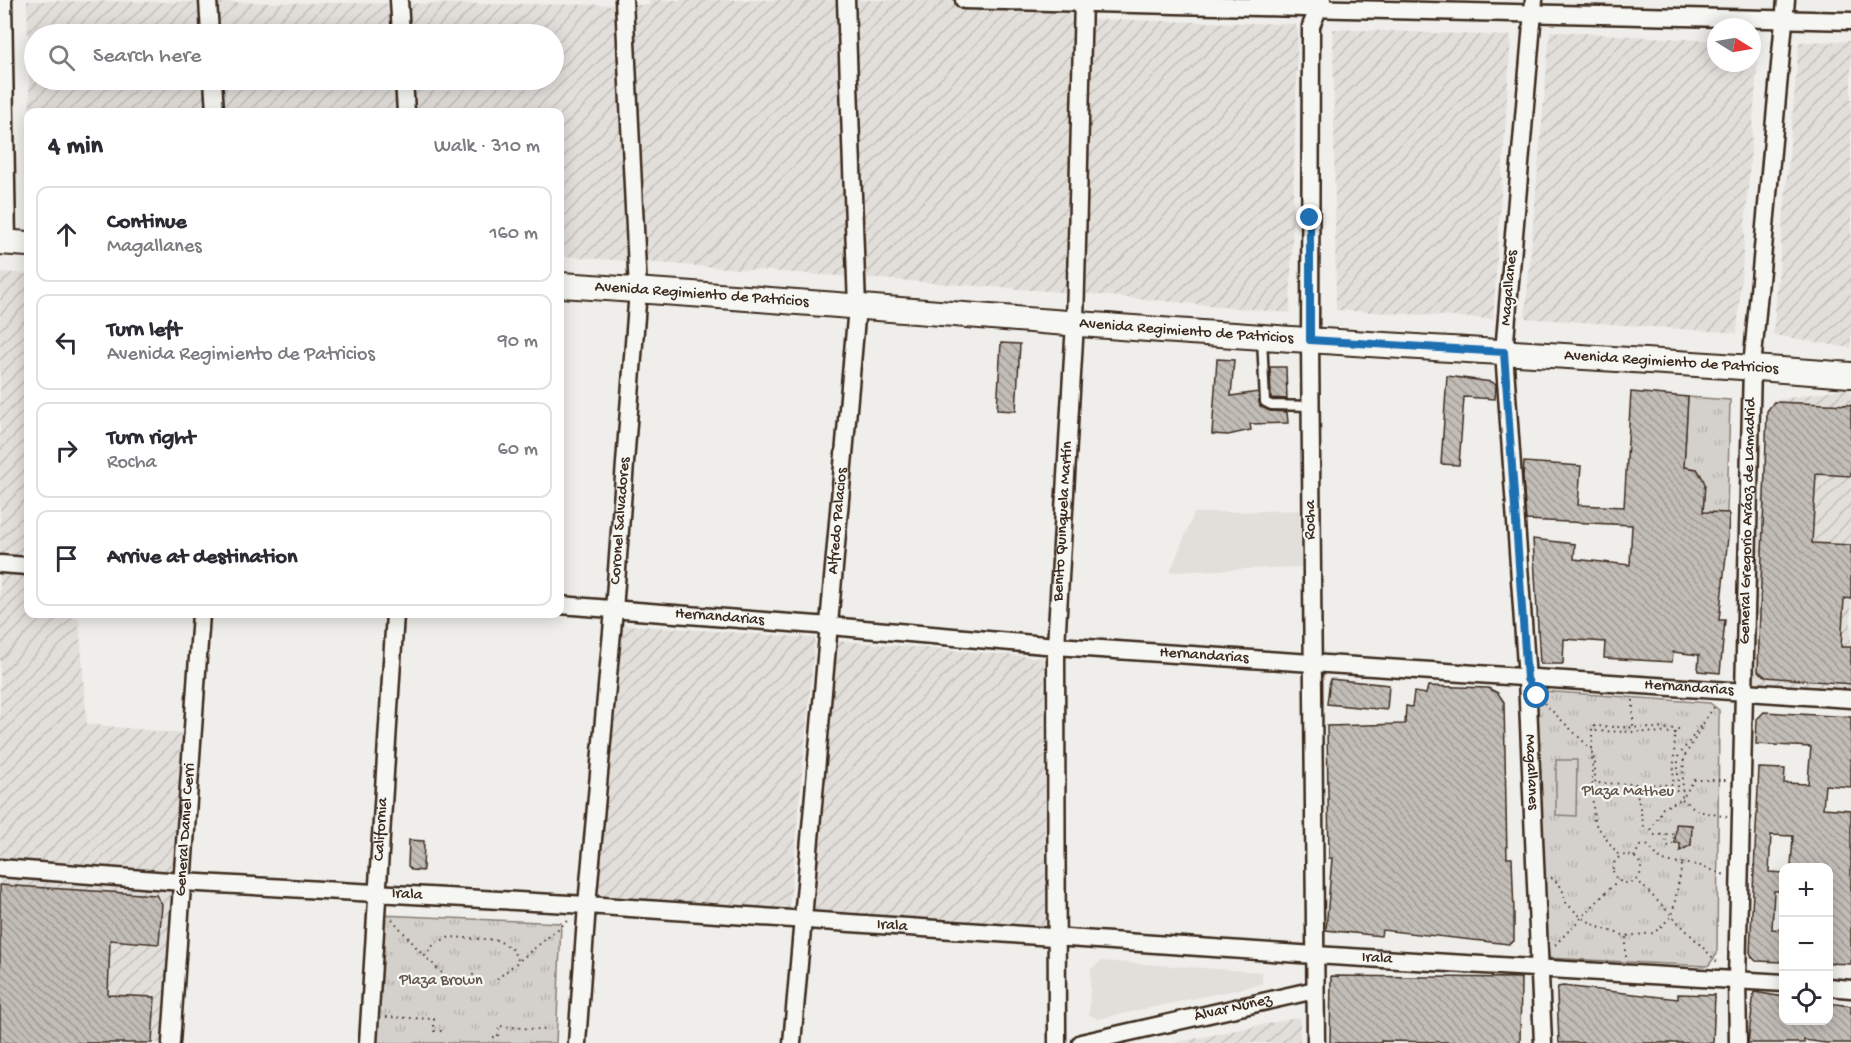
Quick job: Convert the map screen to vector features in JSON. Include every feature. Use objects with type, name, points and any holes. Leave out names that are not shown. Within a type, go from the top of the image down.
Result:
[{"type":"main road","name":"Avenida Regimiento de Patricios","points":[[564,285],[1262,337],[1851,375]]},
{"type":"street","points":[[3,0],[12,243]]},
{"type":"street","points":[[208,0],[209,24]]},
{"type":"street","points":[[399,0],[400,24]]},
{"type":"street","name":"Coronel Salvadores","points":[[577,1043],[614,609],[638,290],[624,0]]},
{"type":"street","name":"Alfredo Palacios","points":[[792,1043],[857,307],[846,0]]},
{"type":"street","points":[[964,0],[1534,6],[1851,21]]},
{"type":"street","name":"General Gregorio Aráoz de Lamadrid","points":[[1738,1043],[1737,979],[1752,367],[1786,0]]},
{"type":"street","name":"Benito Quinquela Martín","points":[[1057,1043],[1056,646],[1075,323],[1082,1]]},
{"type":"street","name":"Rocha","points":[[1316,1043],[1310,406],[1311,26],[1320,4]]},
{"type":"street","name":"Magallanes","points":[[1534,6],[1504,352],[1527,679],[1543,1043]]},
{"type":"street","points":[[214,90],[215,108]]},
{"type":"street","points":[[405,90],[406,108]]},
{"type":"street","points":[[0,564],[24,566]]},
{"type":"street","name":"Hernandarias","points":[[564,605],[1056,646],[1851,699]]},
{"type":"street","name":"General Daniel Cerri","points":[[171,1043],[201,618]]},
{"type":"street","name":"California","points":[[368,1043],[395,618]]},
{"type":"street","name":"Irala","points":[[0,868],[182,882],[802,919],[1315,955],[1779,983]]},
{"type":"street","points":[[1833,987],[1851,989]]},
{"type":"street","name":"Álvar Núñez","points":[[1082,1043],[1314,990]]},
{"type":"lane","points":[[1262,337],[1265,402],[1271,405],[1310,406]]},
{"type":"path","points":[[1527,679],[1537,696],[1592,750]]},
{"type":"path","points":[[1633,685],[1633,727]]},
{"type":"path","points":[[1592,789],[1678,790],[1678,757],[1714,706],[1684,757],[1682,799]]},
{"type":"path","points":[[1620,857],[1594,822],[1592,726],[1679,729]]},
{"type":"path","points":[[1593,758],[1596,759],[1595,783],[1673,785],[1674,733],[1594,731]]},
{"type":"path","points":[[1651,830],[1663,808],[1682,799],[1694,780],[1742,780]]},
{"type":"path","points":[[1635,784],[1644,827]]},
{"type":"path","points":[[1682,799],[1698,811],[1741,819]]},
{"type":"path","points":[[1654,836],[1665,834],[1675,834],[1674,843],[1669,847],[1665,834]]},
{"type":"path","points":[[1634,858],[1641,844]]},
{"type":"path","points":[[1647,845],[1662,861],[1698,865],[1740,883]]},
{"type":"path","points":[[1620,857],[1634,858],[1641,869],[1636,879],[1627,883],[1618,880],[1613,869],[1620,857]]},
{"type":"path","points":[[1536,878],[1553,878],[1562,888],[1566,903],[1581,917],[1598,927],[1626,936],[1654,933],[1672,916],[1682,865]]},
{"type":"path","points":[[1636,879],[1713,959],[1737,979]]},
{"type":"path","points":[[1540,969],[1546,954],[1618,880]]},
{"type":"path","points":[[497,979],[587,905]]},
{"type":"path","points":[[392,918],[444,975]]},
{"type":"path","points":[[1625,973],[1626,936]]},
{"type":"path","points":[[425,956],[435,943],[450,937],[497,940],[511,948],[519,960]]},
{"type":"path","points":[[386,1017],[434,1020],[434,1031],[442,1032]]},
{"type":"path","points":[[492,1036],[498,1037],[499,1026],[546,1030]]},
{"type":"shaded area","points":[[650,0],[1077,0],[1078,19],[1295,24],[1298,30],[1290,313],[1089,294],[564,256],[564,108],[30,108],[29,90],[564,90],[564,24],[28,24],[27,1],[649,5]]},
{"type":"shaded area","points":[[1333,29],[1511,36],[1493,319],[1336,310]]},
{"type":"shaded area","points":[[1550,31],[1707,40],[1707,72],[1757,72],[1737,333],[1525,318]]},
{"type":"shaded area","points":[[1851,41],[1851,348],[1773,335],[1799,42]]},
{"type":"shaded area","points":[[0,272],[24,274],[24,618],[79,619],[87,724],[184,734],[164,1043],[0,1043]]},
{"type":"shaded area","points":[[1851,387],[1851,692],[1743,683],[1772,401]]},
{"type":"shaded area","points":[[1300,510],[1301,567],[1170,572],[1194,513]]},
{"type":"shaded area","points":[[613,624],[815,638],[789,911],[591,896]]},
{"type":"shaded area","points":[[830,640],[1044,658],[1046,929],[809,910]]},
{"type":"shaded area","points":[[1101,961],[1262,972],[1262,984],[1098,1019],[1089,1015],[1091,969]]},
{"type":"shaded area","points":[[1300,1017],[1300,1043],[1174,1043]]},
{"type":"green space","points":[[1688,397],[1730,400],[1727,513],[1703,512],[1704,490],[1700,475],[1697,469],[1684,467]]},
{"type":"green space","name":"Plaza Matheu","points":[[1542,691],[1710,703],[1719,710],[1717,954],[1708,966],[1548,958],[1542,950],[1532,700]]},
{"type":"green space","points":[[1556,760],[1577,760],[1576,816],[1556,815]]},
{"type":"green space","name":"Plaza Brown","points":[[381,915],[561,923],[556,1043],[376,1043]]},
{"type":"building","points":[[1001,343],[1020,344],[1016,411],[997,410]]},
{"type":"building","points":[[1217,359],[1234,360],[1231,396],[1258,392],[1260,406],[1270,411],[1287,412],[1288,423],[1250,424],[1251,430],[1228,435],[1212,434]]},
{"type":"building","points":[[1270,367],[1286,367],[1287,399],[1271,398]]},
{"type":"building","points":[[1447,376],[1492,382],[1496,385],[1495,399],[1464,397],[1459,465],[1441,464]]},
{"type":"building","points":[[1631,392],[1688,397],[1684,467],[1697,469],[1705,484],[1703,512],[1729,513],[1719,620],[1725,620],[1720,673],[1698,671],[1699,655],[1673,652],[1672,662],[1604,658],[1605,642],[1564,639],[1563,664],[1540,664],[1533,539],[1575,544],[1574,559],[1630,565],[1632,525],[1526,520],[1524,462],[1581,466],[1578,505],[1624,507]]},
{"type":"building","points":[[1774,402],[1851,405],[1851,476],[1816,474],[1812,543],[1851,545],[1851,599],[1844,598],[1841,647],[1851,647],[1851,684],[1766,677],[1758,671],[1767,411]]},
{"type":"building","points":[[1330,679],[1389,685],[1387,710],[1327,704]]},
{"type":"building","points":[[1428,686],[1488,688],[1498,693],[1504,702],[1507,858],[1512,858],[1514,913],[1514,941],[1509,944],[1382,930],[1381,936],[1326,930],[1332,858],[1329,858],[1327,726],[1405,724],[1406,706],[1412,707],[1414,692],[1426,694]]},
{"type":"building","points":[[1764,712],[1851,717],[1851,787],[1825,785],[1823,808],[1851,810],[1851,964],[1833,963],[1833,863],[1791,863],[1793,836],[1771,835],[1769,872],[1779,873],[1779,891],[1774,891],[1772,929],[1779,930],[1779,962],[1756,961],[1750,952],[1759,768],[1785,769],[1784,783],[1808,784],[1811,747],[1756,744],[1757,719]]},
{"type":"building","points":[[1676,824],[1692,825],[1691,845],[1680,851],[1680,843],[1675,843]]},
{"type":"building","points":[[409,840],[424,841],[423,871],[412,870],[408,866]]},
{"type":"building","points":[[0,885],[156,895],[162,904],[159,944],[110,940],[108,995],[155,997],[152,1043],[0,1043]]},
{"type":"building","points":[[1331,976],[1521,978],[1520,1043],[1381,1041],[1381,1043],[1330,1043]]},
{"type":"building","points":[[1558,987],[1678,999],[1678,994],[1715,995],[1713,1043],[1559,1043],[1557,994]]},
{"type":"building","points":[[1754,992],[1779,996],[1779,1025],[1833,1025],[1833,1004],[1851,1006],[1851,1043],[1804,1040],[1804,1043],[1748,1043]]},
{"type":"route","points":[[1310,218],[1310,340],[1504,352],[1527,679],[1537,696]]}]
